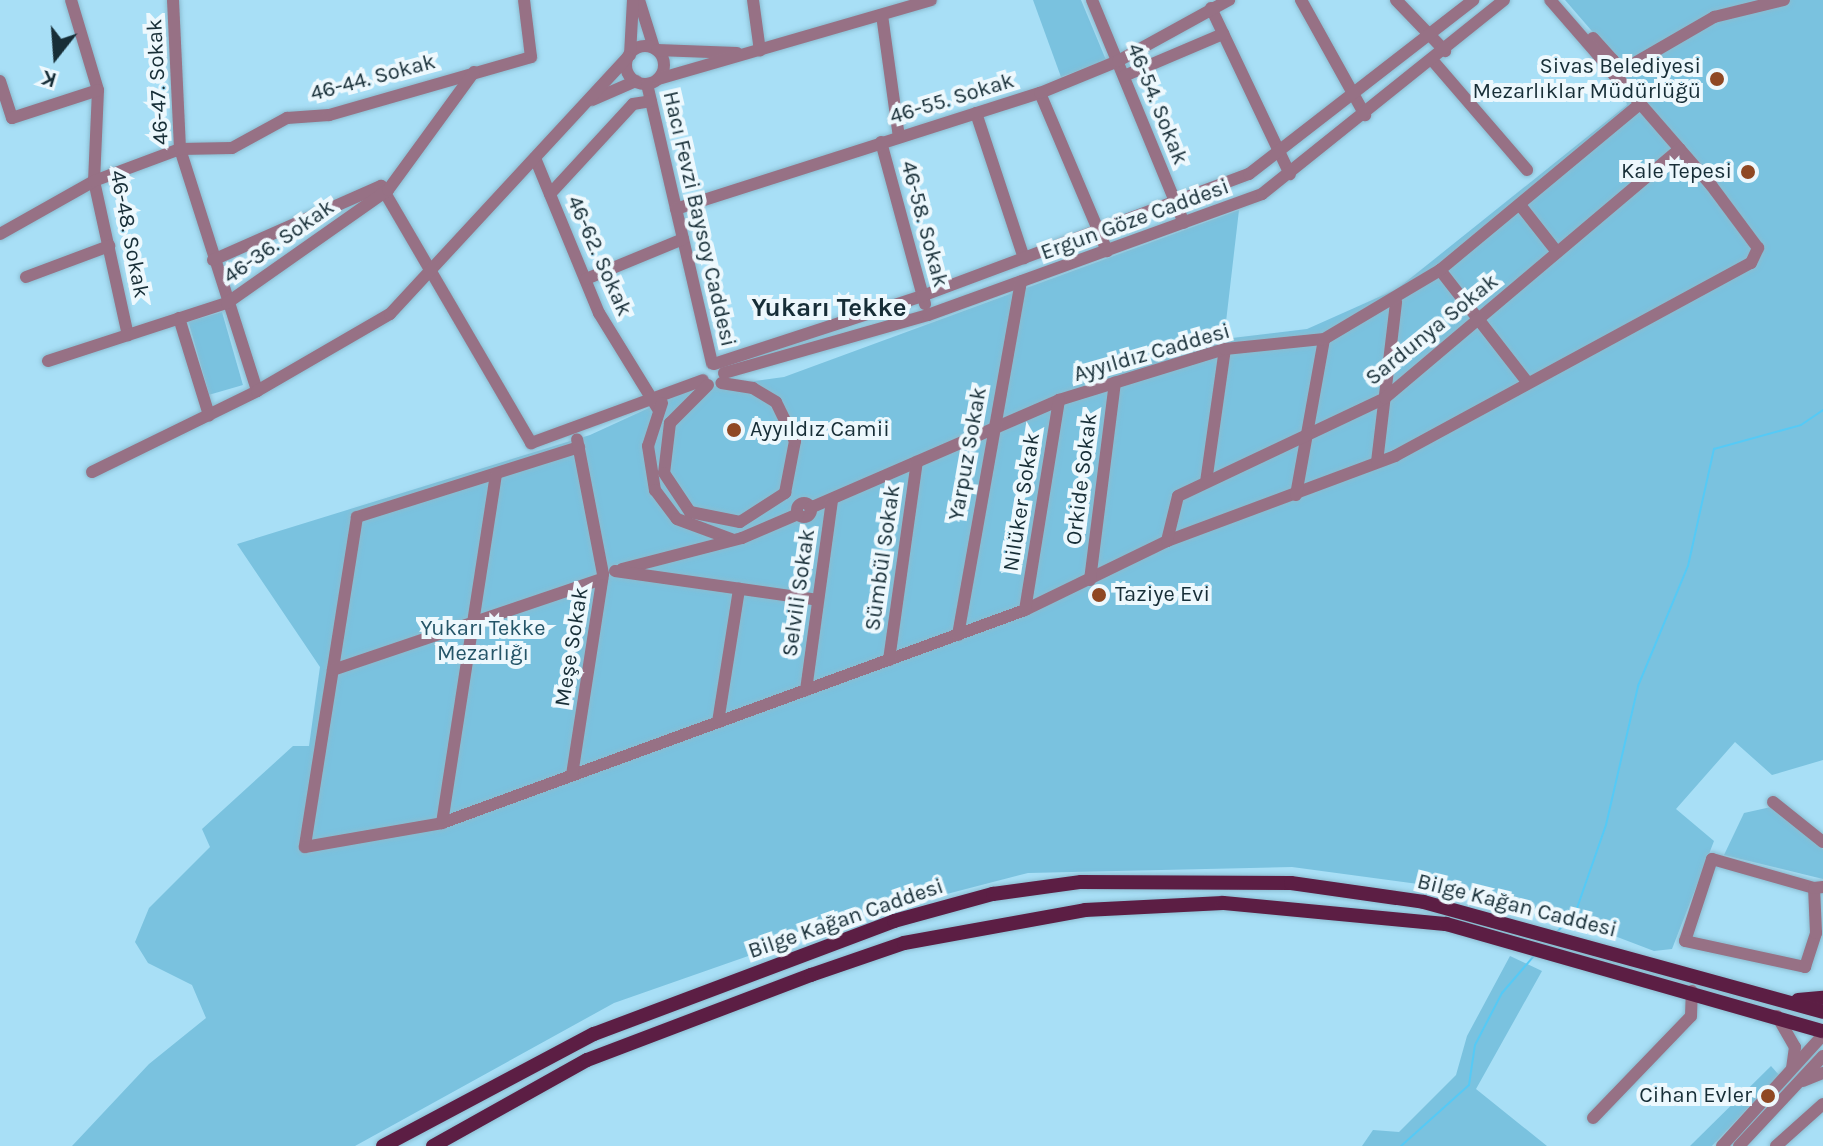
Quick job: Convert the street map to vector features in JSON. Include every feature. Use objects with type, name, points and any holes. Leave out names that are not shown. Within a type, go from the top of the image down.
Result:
[{"type":"main road","name":"Bilge Kağan Caddesi","points":[[383,1146],[594,1034],[894,921],[993,894],[1176,878],[1291,883],[1424,902],[1522,934],[1579,960],[1823,1031]]},
{"type":"main road","name":"Bilge Kağan Caddesi","points":[[433,1146],[587,1060],[904,943],[989,924],[1085,910],[1223,903],[1354,911],[1522,934],[1581,943],[1823,1012]]},
{"type":"main road","points":[[1781,1001],[1823,998]]},
{"type":"street","name":"46-48. Sokak","points":[[71,0],[98,90],[94,181],[128,335]]},
{"type":"street","name":"46-47. Sokak","points":[[173,0],[180,149],[257,391]]},
{"type":"street","name":"46-44. Sokak","points":[[0,234],[94,181],[180,149],[232,148],[287,118],[329,115],[531,57],[524,0]]},
{"type":"street","points":[[636,0],[664,65],[647,81]]},
{"type":"street","points":[[636,0],[629,56],[647,81]]},
{"type":"street","points":[[753,0],[760,51]]},
{"type":"street","points":[[585,103],[647,81],[931,0]]},
{"type":"street","name":"46-54. Sokak","points":[[1092,0],[1184,223]]},
{"type":"street","name":"46-55. Sokak","points":[[676,209],[1040,93],[1118,61],[1229,0]]},
{"type":"street","points":[[1301,0],[1365,115]]},
{"type":"street","points":[[1396,0],[1445,51]]},
{"type":"street","name":"Ergun Göze Caddesi","points":[[431,274],[531,443],[656,404],[668,393],[800,338],[1024,258],[1259,166],[1353,97],[1473,0]]},
{"type":"street","name":"Ergun Göze Caddesi","points":[[714,375],[823,350],[928,315],[1184,223],[1274,187],[1433,61],[1504,0]]},
{"type":"street","points":[[579,447],[357,517],[305,847],[442,823],[1025,610],[1167,541],[1377,462],[1747,266],[1758,248],[1680,149],[1550,0]]},
{"type":"street","points":[[1559,0],[1613,60],[1614,75]]},
{"type":"street","points":[[1614,75],[1714,17],[1784,0]]},
{"type":"street","points":[[1211,8],[1276,154],[1290,174]]},
{"type":"street","points":[[882,15],[899,137]]},
{"type":"street","points":[[1124,76],[1223,34]]},
{"type":"street","points":[[92,472],[257,391],[390,314],[431,274],[629,56],[655,49],[760,51]]},
{"type":"street","points":[[1433,61],[1527,170]]},
{"type":"street","name":"46-36. Sokak","points":[[48,361],[227,303],[388,190],[474,72]]},
{"type":"street","points":[[0,81],[12,118],[98,90]]},
{"type":"street","name":"Hacı Fevzi Baysoy Caddesi","points":[[647,81],[714,375]]},
{"type":"street","points":[[1040,93],[1107,251]]},
{"type":"street","points":[[550,194],[633,104],[651,101]]},
{"type":"street","name":"Ayyıldız Caddesi","points":[[333,670],[607,575],[734,540],[804,508],[832,501],[992,425],[1059,400],[1225,349],[1324,339],[1396,302],[1440,270],[1640,104]]},
{"type":"street","points":[[976,113],[1024,258]]},
{"type":"street","name":"46-58. Sokak","points":[[881,142],[928,315]]},
{"type":"street","name":"Sardunya Sokak","points":[[1167,541],[1173,502],[1206,482],[1385,398],[1680,149]]},
{"type":"street","name":"46-62. Sokak","points":[[535,158],[586,279],[656,404]]},
{"type":"street","points":[[1259,166],[1274,187]]},
{"type":"street","points":[[213,260],[381,186],[388,190],[431,274]]},
{"type":"street","points":[[1520,205],[1557,252]]},
{"type":"street","points":[[586,279],[683,239]]},
{"type":"street","points":[[26,277],[109,246]]},
{"type":"street","points":[[1440,270],[1528,383]]},
{"type":"street","name":"Yarpuz Sokak","points":[[958,635],[992,425],[1021,282]]},
{"type":"street","points":[[1377,462],[1396,302]]},
{"type":"street","points":[[179,318],[209,415]]},
{"type":"street","points":[[818,331],[823,350]]},
{"type":"street","points":[[800,338],[805,354]]},
{"type":"street","points":[[1296,495],[1324,339]]},
{"type":"street","points":[[1206,482],[1225,349]]},
{"type":"street","points":[[714,375],[753,388],[784,411],[796,454],[791,480],[781,498],[760,516],[727,523],[699,517],[675,497],[662,463],[666,430],[714,375]]},
{"type":"street","name":"Orkide Sokak","points":[[1090,580],[1115,383]]},
{"type":"street","name":"Nilüker Sokak","points":[[1025,610],[1059,400]]},
{"type":"street","points":[[656,404],[648,446],[655,490],[677,519],[734,540]]},
{"type":"street","name":"Meşe Sokak","points":[[572,775],[607,575],[576,431]]},
{"type":"street","name":"Sümbül Sokak","points":[[889,660],[917,462]]},
{"type":"street","points":[[442,823],[496,474]]},
{"type":"street","points":[[791,480],[804,508]]},
{"type":"street","points":[[781,498],[804,508]]},
{"type":"street","name":"Selvili Sokak","points":[[806,690],[832,501]]},
{"type":"street","points":[[607,575],[818,600]]},
{"type":"street","points":[[718,722],[739,589]]},
{"type":"street","points":[[1773,802],[1823,842]]},
{"type":"street","points":[[1712,859],[1819,888],[1816,933],[1805,967],[1685,941],[1712,859]]},
{"type":"street","points":[[1593,1118],[1691,1016],[1692,991]]},
{"type":"street","points":[[1777,1016],[1795,1047],[1792,1068]]},
{"type":"street","points":[[1722,1146],[1823,1031]]},
{"type":"street","points":[[1739,1146],[1823,1056]]},
{"type":"street","points":[[1793,1085],[1823,1073]]},
{"type":"street","points":[[1776,1146],[1823,1104]]},
{"type":"green space","points":[[1033,0],[1081,0],[1106,60],[1061,77]]},
{"type":"green space","name":"Yukarı Tekke Mezarlığı","points":[[1565,0],[1823,0],[1823,760],[1772,775],[1735,742],[1676,809],[1714,841],[1672,949],[1654,951],[1557,914],[1433,886],[1292,867],[1028,873],[866,915],[614,1003],[355,1146],[72,1146],[149,1064],[206,1018],[192,985],[148,963],[135,942],[149,908],[210,847],[202,829],[293,746],[309,746],[320,667],[237,544],[590,435],[688,390],[784,377],[1239,210],[1224,339],[1307,329],[1397,289],[1627,105],[1617,60]]},
{"type":"green space","points":[[222,312],[243,385],[209,395],[188,322]]},
{"type":"green space","points":[[1771,807],[1823,849],[1823,879],[1724,855],[1744,813]]},
{"type":"green space","points":[[1510,956],[1542,971],[1476,1089],[1547,1146],[1362,1146],[1373,1130],[1399,1132],[1456,1075],[1467,1036]]},
{"type":"green space","points":[[1771,1066],[1779,1075],[1712,1146],[1690,1146]]},
{"type":"waterway","points":[[1557,932],[1576,911],[1606,825],[1638,686],[1688,566],[1714,449],[1801,425],[1823,410]]},
{"type":"waterway","points":[[1401,1146],[1469,1085],[1475,1045],[1502,993],[1533,957]]},
{"type":"place","name":"Sivas Belediyesi Mezarlıklar Müdürlüğü","points":[[1717,79]]},
{"type":"place","name":"Kale Tepesi","points":[[1748,172]]},
{"type":"place","name":"Ayyıldız Camii","points":[[734,430]]},
{"type":"place","name":"Taziye Evi","points":[[1099,595]]},
{"type":"place","name":"Cihan Evler","points":[[1768,1096]]},
{"type":"district","name":"Yukarı Tekke","points":[[829,308]]}]
